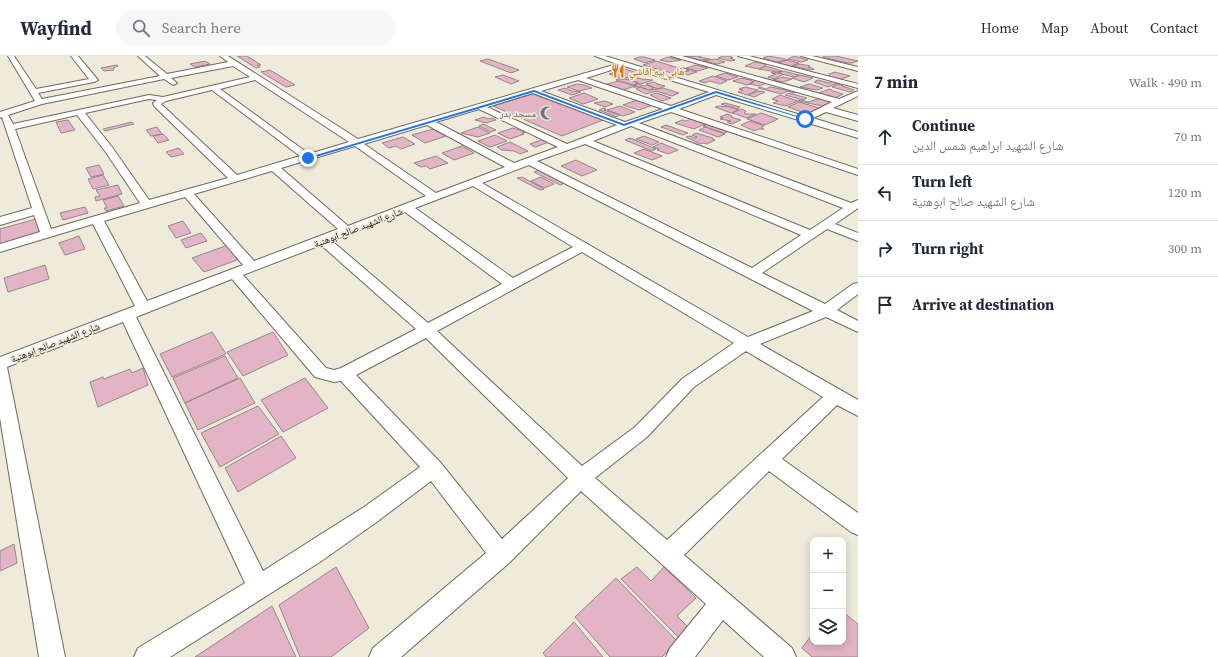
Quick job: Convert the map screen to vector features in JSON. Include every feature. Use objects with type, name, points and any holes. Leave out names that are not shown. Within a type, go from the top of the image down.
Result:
[{"type":"street","points":[[11,56],[40,102]]},
{"type":"street","points":[[33,92],[98,79],[74,56]]},
{"type":"street","points":[[141,56],[153,69],[167,77],[185,95]]},
{"type":"street","points":[[223,56],[357,143],[435,197]]},
{"type":"street","points":[[601,56],[858,135]]},
{"type":"street","points":[[674,56],[840,102]]},
{"type":"street","points":[[741,56],[858,86]]},
{"type":"street","points":[[804,56],[858,69]]},
{"type":"street","points":[[735,72],[762,62]]},
{"type":"street","points":[[47,235],[11,129],[2,115],[40,102],[235,64]]},
{"type":"street","points":[[0,248],[624,64]]},
{"type":"street","points":[[235,179],[157,104],[163,99],[256,78]]},
{"type":"street","points":[[580,78],[858,172]]},
{"type":"street","points":[[214,88],[308,158]]},
{"type":"street","points":[[534,91],[855,205]]},
{"type":"street","name":"شارع الشهيد صالح ابوهنية","points":[[0,363],[473,182],[716,92]]},
{"type":"street","points":[[805,119],[856,95]]},
{"type":"street","points":[[0,135],[11,129],[79,112],[149,97],[156,96],[163,99]]},
{"type":"street","points":[[480,107],[566,147]]},
{"type":"street","points":[[826,109],[858,118]]},
{"type":"street","points":[[79,112],[109,148],[147,205]]},
{"type":"street","points":[[429,122],[513,167]]},
{"type":"street","points":[[584,140],[811,235]]},
{"type":"street","points":[[529,161],[858,327]]},
{"type":"street","points":[[274,168],[347,231]]},
{"type":"street","points":[[473,182],[858,409]]},
{"type":"street","points":[[187,193],[252,267]]},
{"type":"street","points":[[752,274],[855,205]]},
{"type":"street","points":[[407,208],[513,285]]},
{"type":"street","points":[[0,221],[38,210]]},
{"type":"street","points":[[97,220],[135,311],[259,587]]},
{"type":"street","points":[[827,225],[858,237]]},
{"type":"street","points":[[323,240],[427,330],[581,478],[783,657]]},
{"type":"street","points":[[234,274],[321,373],[334,376],[345,374],[582,247]]},
{"type":"street","points":[[382,657],[501,555],[581,478],[641,432],[688,383],[746,344],[826,311],[858,287]]},
{"type":"street","points":[[0,368],[52,657]]},
{"type":"street","points":[[345,374],[433,468],[501,555]]},
{"type":"street","points":[[668,555],[767,459],[835,396]]},
{"type":"street","points":[[767,459],[858,525]]},
{"type":"street","points":[[147,657],[365,518],[433,468]]},
{"type":"street","points":[[679,657],[722,602]]},
{"type":"building","points":[[237,56],[247,56],[261,65],[257,65],[260,67],[256,68]]},
{"type":"building","points":[[701,56],[699,57],[710,59],[701,60],[682,57]]},
{"type":"building","points":[[730,56],[733,58],[730,58],[735,60],[730,61],[718,58]]},
{"type":"building","points":[[768,56],[789,60],[777,62],[763,58]]},
{"type":"building","points":[[794,56],[808,60],[802,62],[788,59]]},
{"type":"building","points":[[823,56],[836,56],[858,61],[847,63]]},
{"type":"building","points":[[639,57],[655,60],[645,63],[634,59]]},
{"type":"building","points":[[668,57],[681,60],[669,62],[660,60]]},
{"type":"building","points":[[488,59],[519,70],[511,73],[480,61]]},
{"type":"building","points":[[716,59],[725,62],[717,64],[703,61]]},
{"type":"building","points":[[786,60],[799,63],[791,66],[778,63]]},
{"type":"building","points":[[205,61],[210,64],[195,67],[190,64]]},
{"type":"building","points":[[656,61],[683,70],[671,73],[643,65]]},
{"type":"building","points":[[755,62],[765,64],[766,66],[759,69],[745,66]]},
{"type":"building","points":[[800,64],[810,66],[808,67],[814,69],[810,70],[793,66]]},
{"type":"building","points":[[696,65],[708,68],[698,71],[686,68]]},
{"type":"building","points":[[118,66],[113,68],[114,70],[104,71],[101,68]]},
{"type":"building","points":[[765,66],[782,71],[777,72],[759,69]]},
{"type":"building","points":[[625,69],[637,73],[629,75],[632,76],[623,79],[609,74]]},
{"type":"building","points":[[688,69],[697,72],[688,75],[682,72],[689,71],[686,70]]},
{"type":"building","points":[[270,70],[295,85],[286,87],[261,72]]},
{"type":"building","points":[[783,71],[799,75],[794,77],[778,73]]},
{"type":"building","points":[[835,72],[850,76],[841,79],[828,77],[830,75],[829,74]]},
{"type":"building","points":[[725,73],[738,77],[728,80],[716,76]]},
{"type":"building","points":[[771,73],[783,74],[775,79],[768,77],[776,74]]},
{"type":"building","points":[[503,75],[519,81],[511,84],[495,77]]},
{"type":"building","points":[[800,75],[813,78],[804,82],[792,78]]},
{"type":"building","points":[[713,76],[727,81],[720,84],[710,81],[705,83],[699,81]]},
{"type":"building","points":[[635,77],[653,80],[641,84],[628,79]]},
{"type":"building","points":[[783,77],[792,79],[783,82],[773,80]]},
{"type":"building","points":[[741,78],[754,82],[747,85],[733,81]]},
{"type":"building","points":[[626,79],[638,83],[633,85],[616,80]]},
{"type":"building","points":[[756,80],[767,83],[759,86],[749,84]]},
{"type":"building","points":[[818,80],[829,83],[833,81],[838,83],[828,87],[814,82]]},
{"type":"building","points":[[619,81],[635,86],[623,90],[607,84]]},
{"type":"building","points":[[654,82],[665,86],[658,89],[646,84]]},
{"type":"building","points":[[577,84],[592,88],[579,91],[567,87]]},
{"type":"building","points":[[637,84],[644,86],[647,85],[654,88],[649,90],[640,87],[633,87],[637,86],[634,85]]},
{"type":"building","points":[[809,84],[823,88],[817,90],[800,87]]},
{"type":"building","points":[[838,84],[854,90],[850,92],[832,87]]},
{"type":"building","points":[[640,87],[649,90],[663,88],[679,93],[672,96],[656,91],[646,94],[636,89]]},
{"type":"building","points":[[745,87],[758,90],[747,95],[738,92],[743,90],[739,89]]},
{"type":"building","points":[[760,87],[766,89],[770,87],[797,92],[794,93],[788,91],[781,94],[758,88]]},
{"type":"building","points":[[565,88],[572,91],[581,92],[572,95],[558,90]]},
{"type":"building","points":[[830,89],[843,94],[835,98],[818,93]]},
{"type":"building","points":[[759,91],[765,92],[754,97],[748,95]]},
{"type":"building","points":[[584,93],[598,99],[583,104],[569,98]]},
{"type":"building","points":[[657,93],[671,98],[662,101],[650,95]]},
{"type":"building","points":[[789,93],[807,98],[803,100],[785,95]]},
{"type":"building","name":"مسجد بدر","points":[[533,94],[603,120],[562,136],[493,106]]},
{"type":"building","points":[[780,95],[798,101],[786,106],[773,103],[778,101],[772,99]]},
{"type":"building","points":[[821,98],[834,102],[822,106],[798,101],[801,100],[808,102]]},
{"type":"building","points":[[637,100],[653,105],[639,110],[623,105]]},
{"type":"building","points":[[605,101],[613,104],[605,107],[594,103]]},
{"type":"building","points":[[799,102],[819,108],[808,114],[788,107]]},
{"type":"building","points":[[725,103],[740,107],[736,109],[721,104]]},
{"type":"building","points":[[620,106],[635,112],[623,116],[607,110]]},
{"type":"building","points":[[715,107],[732,107],[739,110],[731,113]]},
{"type":"building","points":[[604,108],[606,109],[604,110],[620,115],[616,117],[599,110]]},
{"type":"building","points":[[741,109],[746,111],[744,113],[746,114],[756,114],[747,118],[732,113]]},
{"type":"building","points":[[761,113],[778,119],[765,125],[747,119]]},
{"type":"building","points":[[727,114],[741,120],[732,124],[727,122],[731,121],[720,119],[723,118],[720,117]]},
{"type":"building","points":[[484,117],[496,120],[486,123],[475,120]]},
{"type":"building","points":[[691,119],[705,124],[694,129],[675,123],[682,120],[686,121]]},
{"type":"building","points":[[68,120],[75,130],[61,133],[56,122]]},
{"type":"building","points":[[750,121],[764,126],[761,128],[764,129],[754,131],[741,125]]},
{"type":"building","points":[[132,122],[134,124],[105,131],[103,129]]},
{"type":"building","points":[[483,124],[496,130],[491,132],[479,126]]},
{"type":"building","points":[[708,124],[729,131],[724,133],[703,126]]},
{"type":"building","points":[[666,125],[688,133],[683,135],[661,127]]},
{"type":"building","points":[[157,127],[162,134],[151,136],[146,130]]},
{"type":"building","points":[[478,127],[490,133],[478,137],[461,133]]},
{"type":"building","points":[[705,127],[725,134],[718,137],[699,130]]},
{"type":"building","points":[[513,128],[525,132],[522,133],[524,134],[510,139],[498,133]]},
{"type":"building","points":[[433,129],[446,136],[425,143],[412,135]]},
{"type":"building","points":[[696,133],[715,140],[707,144],[700,144],[686,137],[690,136],[695,138],[697,137],[692,135]]},
{"type":"building","points":[[163,134],[169,140],[158,143],[153,136]]},
{"type":"building","points":[[495,135],[507,141],[490,147],[478,141]]},
{"type":"building","points":[[644,136],[659,142],[652,145],[636,139]]},
{"type":"building","points":[[403,137],[415,144],[401,149],[396,146],[389,148],[382,143]]},
{"type":"building","points":[[630,138],[656,149],[652,151],[625,140]]},
{"type":"building","points":[[544,139],[549,142],[535,147],[530,144]]},
{"type":"building","points":[[510,142],[528,151],[520,154],[514,151],[502,150],[497,147]]},
{"type":"building","points":[[661,143],[678,150],[668,154],[653,147]]},
{"type":"building","points":[[462,146],[474,153],[454,160],[442,153]]},
{"type":"building","points":[[179,148],[184,154],[171,157],[166,152]]},
{"type":"building","points":[[644,149],[662,156],[652,160],[634,153]]},
{"type":"building","points":[[436,156],[448,163],[430,169],[426,166],[421,167],[414,163]]},
{"type":"building","points":[[576,160],[597,170],[582,176],[561,166]]},
{"type":"building","points":[[99,165],[104,174],[91,177],[86,168]]},
{"type":"building","points":[[541,169],[567,182],[560,185],[534,172]]},
{"type":"building","points":[[103,175],[109,185],[93,189],[88,179]]},
{"type":"building","points":[[522,177],[544,189],[540,190],[517,178]]},
{"type":"building","points":[[541,177],[554,184],[544,188],[531,181]]},
{"type":"building","points":[[118,185],[122,194],[96,201],[95,197],[100,196],[96,190]]},
{"type":"building","points":[[118,196],[124,206],[106,211],[104,208],[107,208],[103,200]]},
{"type":"building","points":[[85,207],[88,213],[63,220],[60,213]]},
{"type":"building","points":[[36,219],[39,233],[0,245],[0,229]]},
{"type":"building","points":[[183,221],[191,233],[176,238],[168,226]]},
{"type":"building","points":[[201,233],[207,241],[186,248],[181,240]]},
{"type":"building","points":[[79,236],[85,249],[65,255],[59,243]]},
{"type":"building","points":[[228,245],[237,260],[204,272],[192,258]]},
{"type":"building","points":[[45,265],[49,279],[8,292],[4,278]]},
{"type":"building","points":[[212,332],[226,354],[172,377],[160,354]]},
{"type":"building","points":[[273,332],[288,355],[243,376],[227,352]]},
{"type":"building","points":[[225,356],[238,378],[185,403],[173,378]]},
{"type":"building","points":[[143,368],[148,385],[98,407],[90,382],[103,377],[104,379],[130,369],[132,373]]},
{"type":"building","points":[[240,378],[255,403],[198,430],[185,403]]},
{"type":"building","points":[[305,378],[328,408],[283,432],[261,400]]},
{"type":"building","points":[[258,406],[279,434],[220,467],[201,433]]},
{"type":"building","points":[[281,436],[296,458],[238,492],[225,468]]},
{"type":"building","points":[[14,544],[17,563],[0,571],[0,551]]},
{"type":"building","points":[[336,567],[369,628],[331,657],[300,657],[279,605]]},
{"type":"building","points":[[637,567],[651,581],[664,567],[696,598],[677,616],[689,628],[679,638],[621,579]]},
{"type":"building","points":[[616,578],[677,641],[662,657],[610,657],[575,617]]},
{"type":"building","points":[[272,606],[296,657],[195,657]]},
{"type":"building","points":[[846,614],[858,624],[858,657],[812,657],[802,648],[810,637],[810,645],[846,645]]},
{"type":"building","points":[[574,622],[603,657],[546,657],[543,653]]},
{"type":"place","name":"هابي بيه اقاشي","points":[[618,71]]},
{"type":"place","name":"مسجد بدر","points":[[547,113]]},
{"type":"route","points":[[308,158],[534,91],[624,125],[716,92],[805,119]]}]
